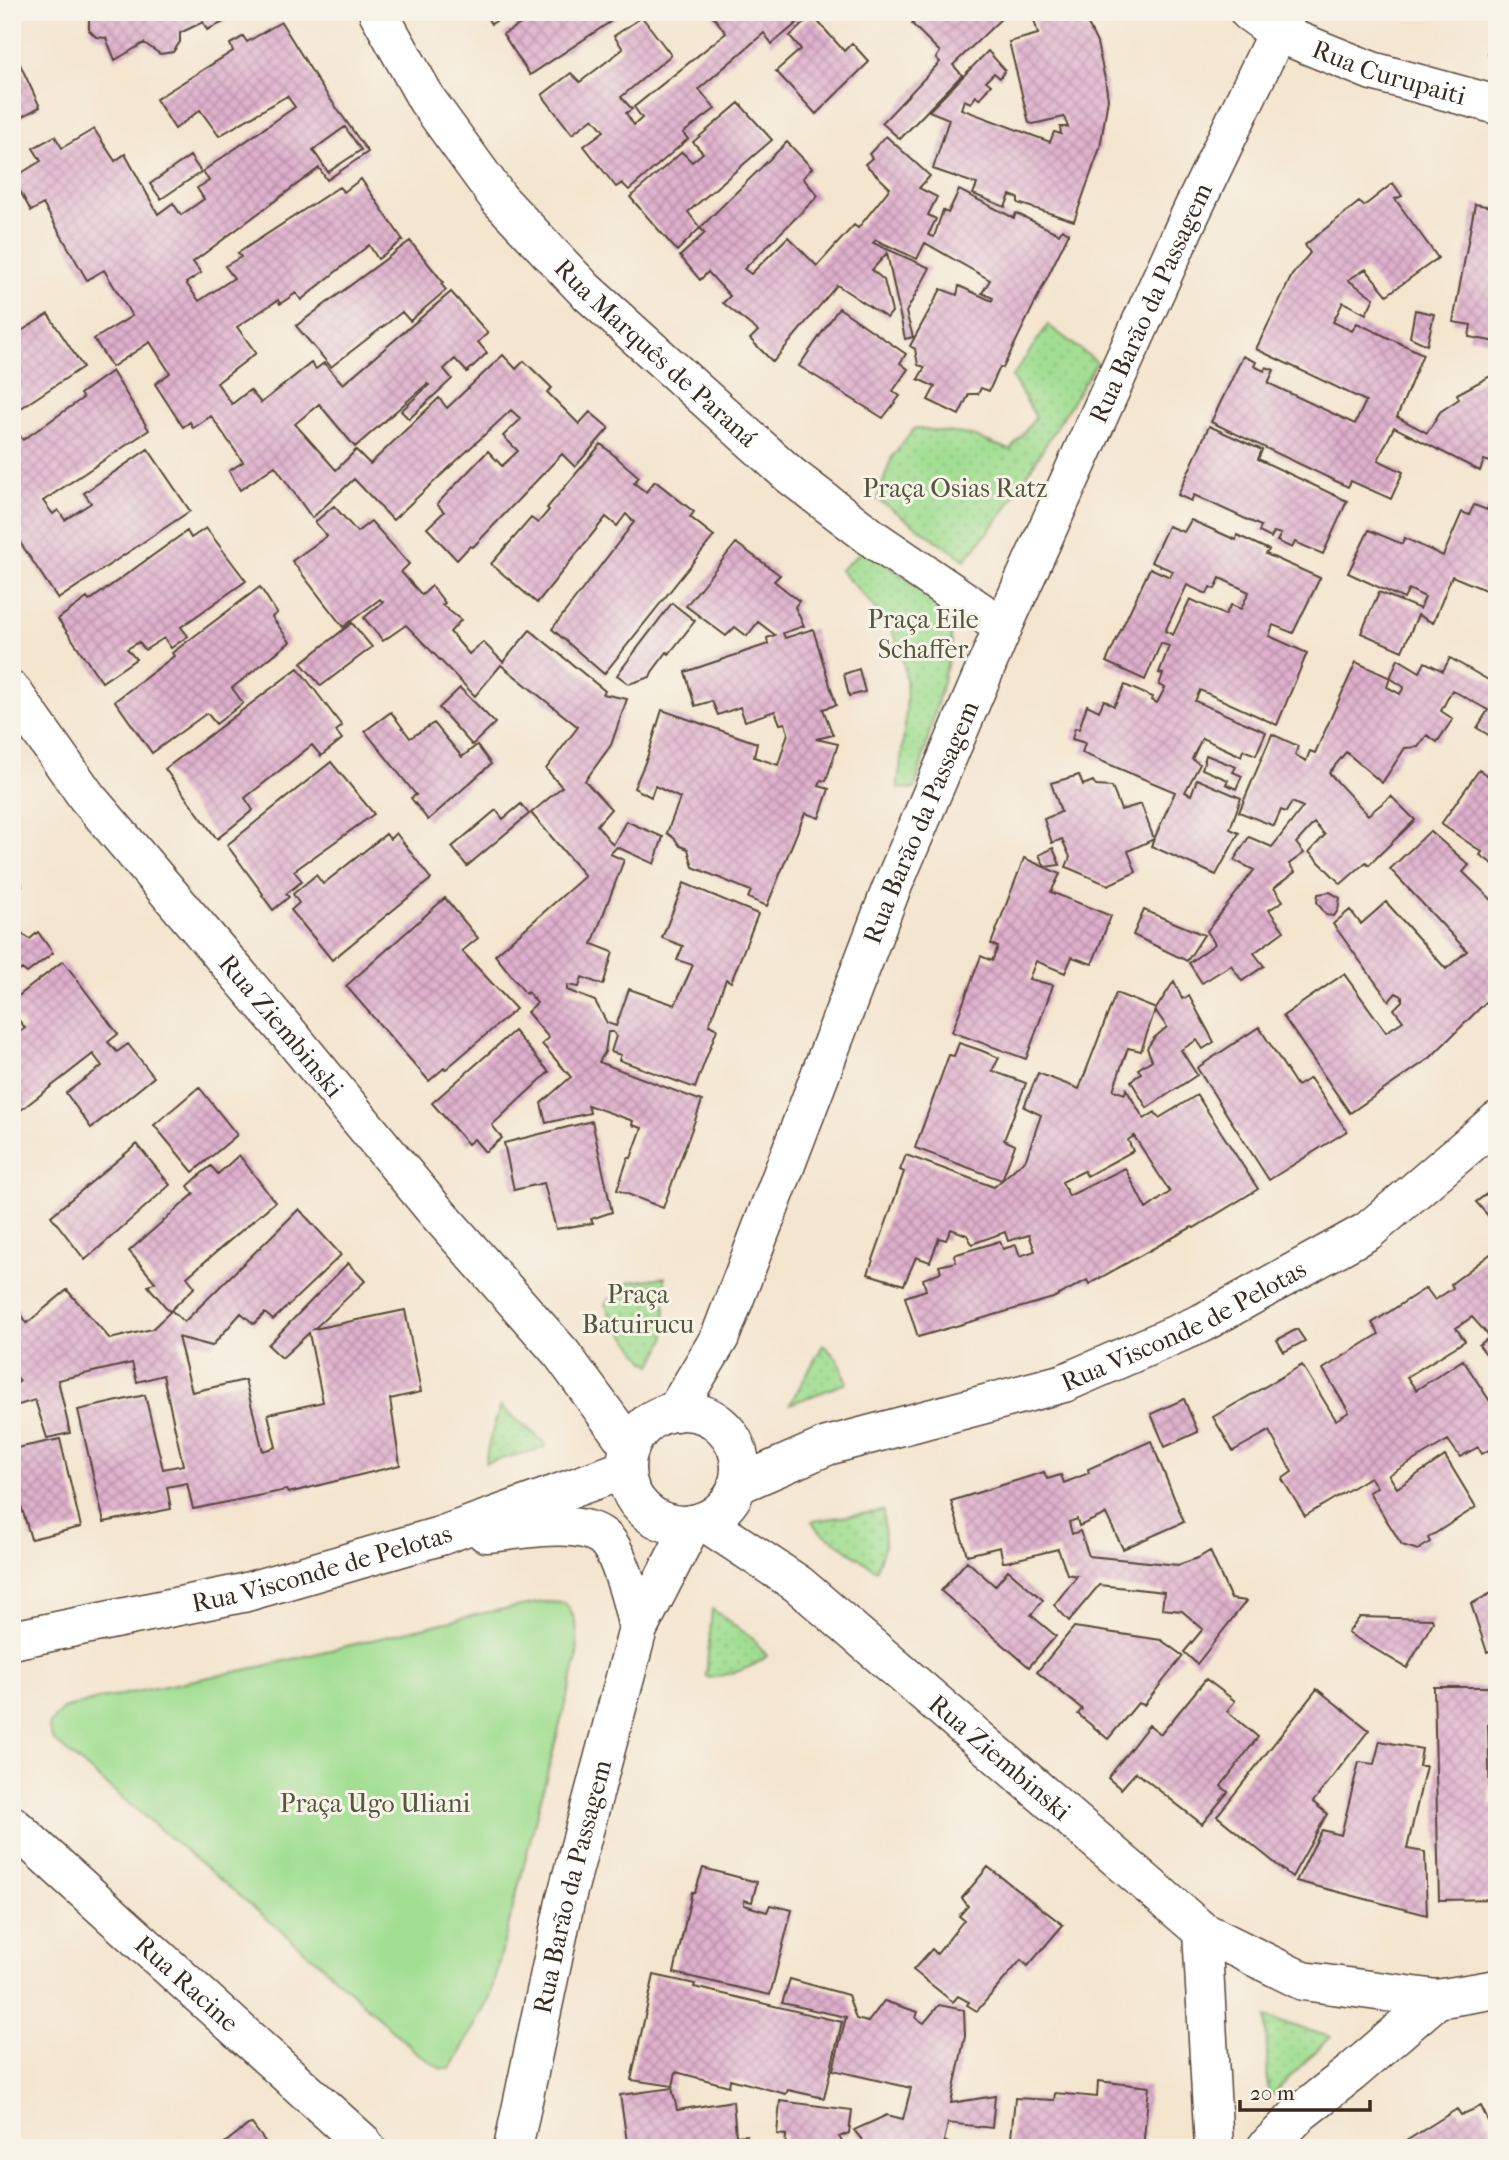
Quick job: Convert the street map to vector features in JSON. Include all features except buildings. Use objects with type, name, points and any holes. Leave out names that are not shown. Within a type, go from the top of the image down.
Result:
[{"type":"street","name":"Rua Marquês de Paraná","points":[[378,12],[427,100],[499,199],[585,290],[790,475],[875,540],[1003,627]]},
{"type":"street","name":"Rua Barão da Passagem","points":[[671,1434],[720,1337],[890,892],[1003,627],[1189,215],[1271,19]]},
{"type":"street","name":"Rua Curupaiti","points":[[1271,19],[1372,72],[1497,105]]},
{"type":"street","name":"Rua Ziembinski","points":[[12,691],[87,797],[289,1034],[432,1208],[562,1354],[671,1434]]},
{"type":"street","name":"Rua Visconde de Pelotas","points":[[735,1489],[827,1446],[1064,1383],[1202,1324],[1368,1231],[1497,1121]]},
{"type":"street","name":"Rua Visconde de Pelotas","points":[[19,1647],[243,1593],[440,1536],[671,1434],[827,1446]]},
{"type":"street","points":[[671,1434],[739,1461],[735,1489],[721,1510],[698,1523],[673,1524],[656,1518],[639,1504],[629,1488],[671,1434]]},
{"type":"street","name":"Rua Ziembinski","points":[[735,1489],[798,1584]]},
{"type":"street","name":"Rua Barão da Passagem","points":[[511,2143],[565,1902],[638,1629],[698,1523]]},
{"type":"street","name":"Rua Ziembinski","points":[[698,1523],[798,1584],[1202,1931],[1303,1981],[1437,1998],[1497,1989]]},
{"type":"street","name":"Rua Barão da Passagem","points":[[440,1536],[562,1526],[588,1530],[605,1539],[618,1562],[634,1605],[638,1629]]},
{"type":"street","name":"Rua Racine","points":[[12,1825],[375,2146]]},
{"type":"street","points":[[1202,1931],[1214,2148]]},
{"type":"street","points":[[1266,2148],[1301,2112],[1351,2073],[1437,1998]]},
{"type":"green space","name":"Praça Osias Ratz","points":[[1048,325],[1097,362],[1002,515],[965,560],[877,499],[892,457],[915,428],[970,435],[1010,450],[1036,417],[1012,377]]},
{"type":"green space","name":"Praça Eile Schaffer","points":[[865,549],[930,598],[945,615],[950,626],[952,646],[915,789],[898,788],[906,706],[904,666],[899,646],[879,613],[840,570]]},
{"type":"green space","name":"Praça Batuirucu","points":[[665,1277],[665,1339],[652,1365],[645,1361],[613,1320],[605,1304],[629,1282]]},
{"type":"green space","points":[[823,1345],[837,1358],[847,1383],[790,1404]]},
{"type":"green space","points":[[500,1406],[545,1443],[544,1448],[485,1463]]},
{"type":"green space","points":[[883,1511],[885,1544],[876,1570],[817,1529],[812,1521]]},
{"type":"green space","name":"Praça Ugo Uliani","points":[[543,1602],[565,1603],[570,1609],[577,1629],[577,1658],[490,1997],[451,2069],[441,2069],[416,2052],[315,1959],[53,1740],[49,1728],[50,1723],[63,1709],[96,1700],[264,1666],[484,1613]]},
{"type":"green space","points":[[712,1609],[752,1638],[767,1656],[740,1671],[709,1678],[706,1676]]},
{"type":"green space","points":[[1266,2017],[1330,2037],[1268,2099]]}]
